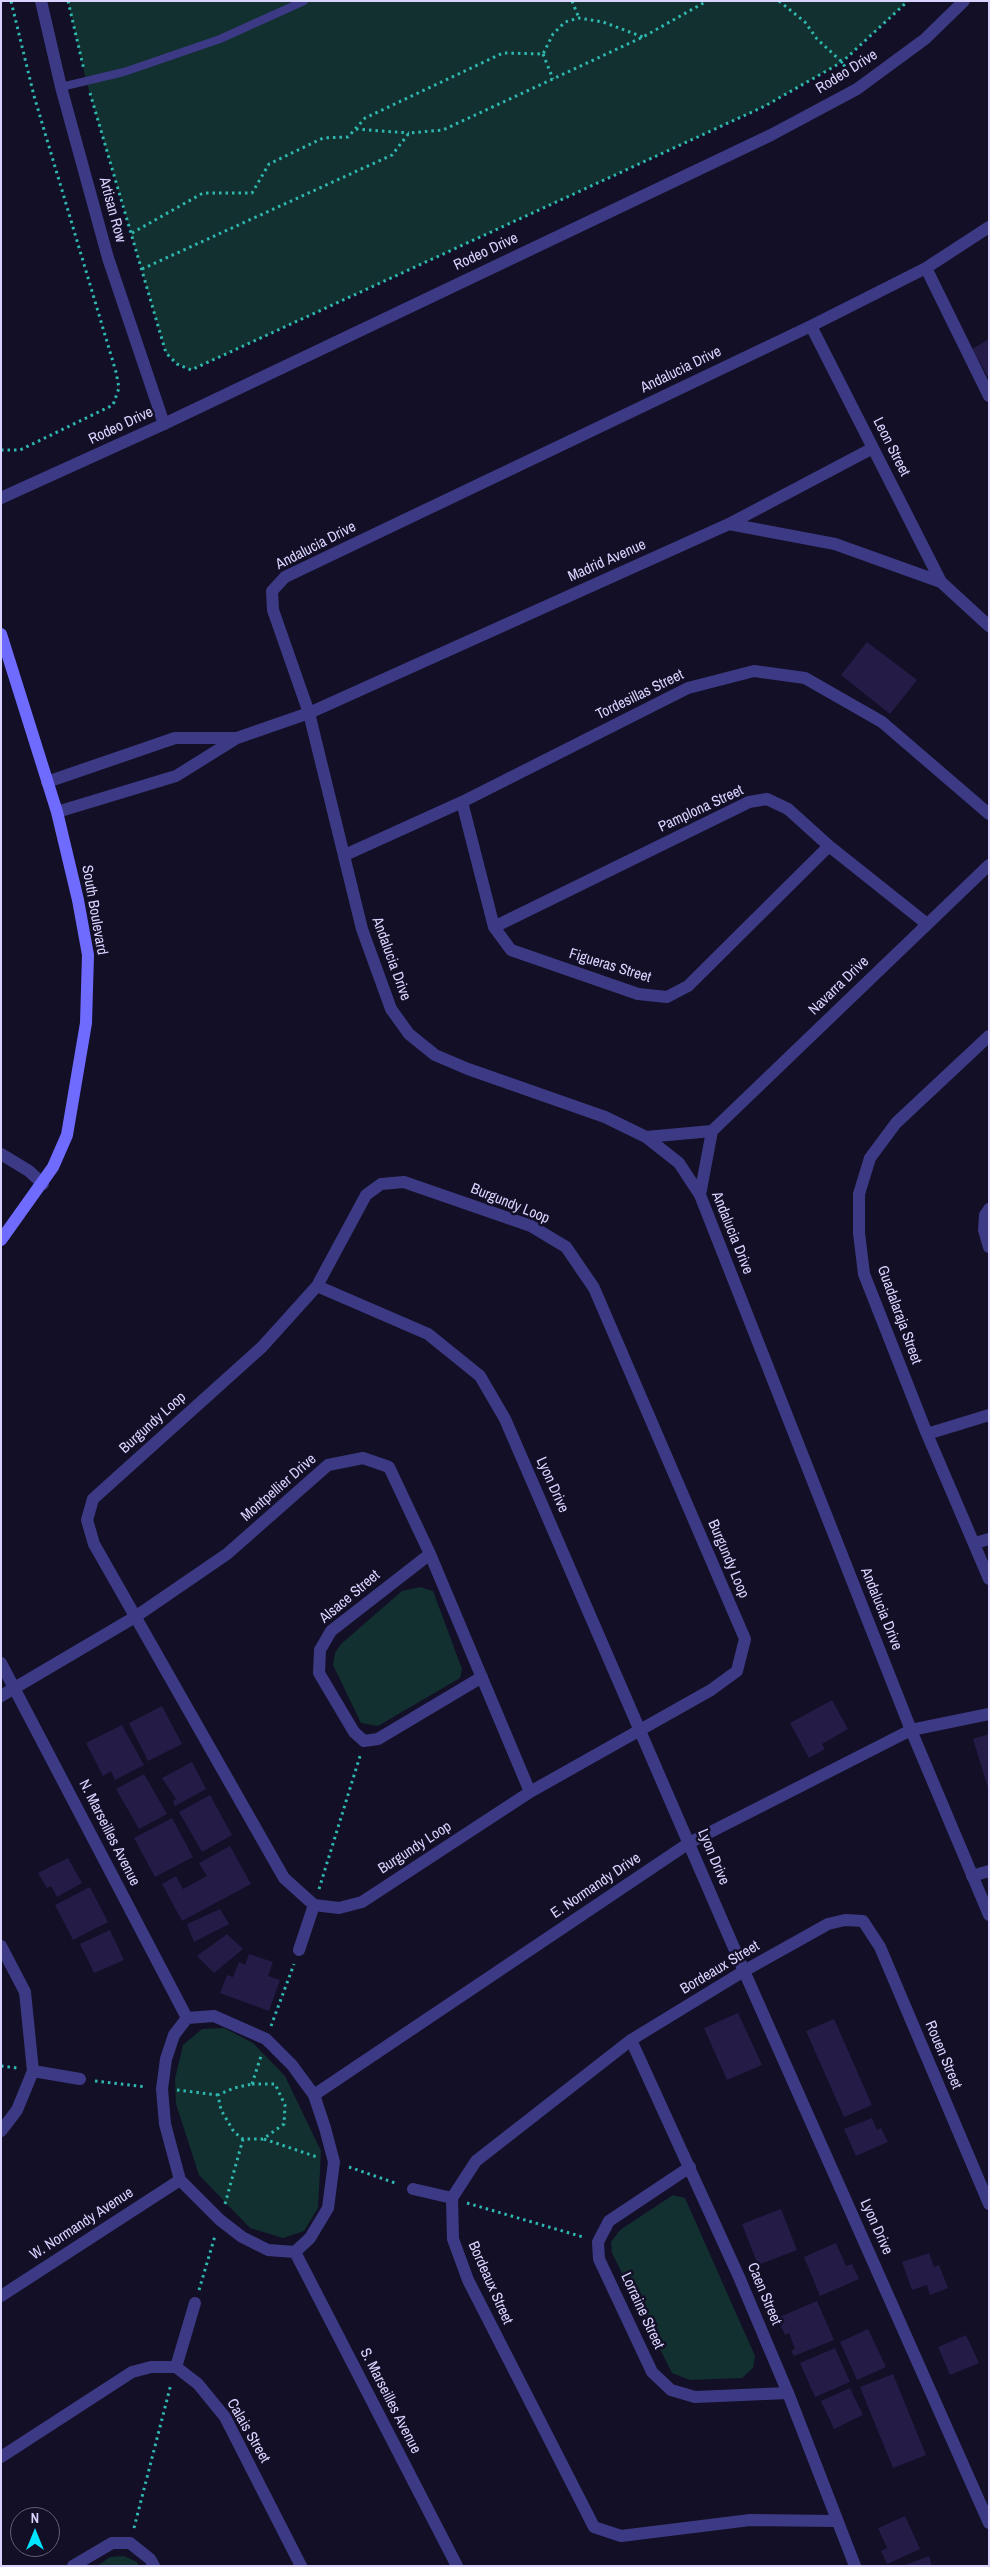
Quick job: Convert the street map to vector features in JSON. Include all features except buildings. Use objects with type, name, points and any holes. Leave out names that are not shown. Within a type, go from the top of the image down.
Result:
[{"type":"main road","name":"South Boulevard","points":[[1,634],[57,812],[78,900],[88,954],[86,1023],[67,1135],[54,1167],[1,1240]]},
{"type":"street","name":"Artisan Row","points":[[41,1],[61,87],[108,258],[164,424]]},
{"type":"street","name":"Rodeo Drive","points":[[1,498],[164,424],[771,135],[857,89],[925,39],[964,1]]},
{"type":"street","name":"Andalucia Drive","points":[[989,228],[926,268],[811,326],[285,577],[272,591],[273,610],[309,713],[365,938],[391,1009],[409,1034],[435,1054],[468,1069],[605,1117],[646,1137],[679,1163],[700,1195],[911,1730],[989,1916]]},
{"type":"street","points":[[926,268],[989,396]]},
{"type":"street","name":"Leon Street","points":[[811,326],[941,582]]},
{"type":"street","name":"Madrid Avenue","points":[[236,738],[309,713],[729,524],[873,448]]},
{"type":"street","points":[[729,524],[835,544],[941,582],[989,626]]},
{"type":"street","name":"Tordesillas Street","points":[[345,855],[462,802],[688,688],[754,670],[806,678],[882,722],[989,814]]},
{"type":"street","points":[[47,782],[174,738],[236,738]]},
{"type":"street","points":[[57,812],[176,776],[236,738]]},
{"type":"street","name":"Pamplona Street","points":[[494,927],[749,802],[767,799],[788,808],[829,846],[927,924]]},
{"type":"street","name":"Figueras Street","points":[[462,802],[494,927],[511,950],[638,994],[667,997],[688,986],[829,846]]},
{"type":"street","name":"Navarra Drive","points":[[712,1131],[989,865]]},
{"type":"street","name":"Guadalaraja Street","points":[[989,1036],[896,1123],[870,1158],[859,1194],[859,1233],[864,1274],[927,1434],[989,1579]]},
{"type":"street","points":[[646,1137],[712,1131],[700,1195]]},
{"type":"street","points":[[1,1154],[29,1171],[43,1184]]},
{"type":"street","name":"Burgundy Loop","points":[[404,1182],[531,1226],[566,1247],[594,1288],[745,1639],[737,1671],[710,1690],[530,1792],[362,1902],[339,1908],[314,1905],[284,1878],[136,1617],[94,1544],[87,1520],[93,1499],[262,1347],[317,1286],[366,1195],[381,1184],[404,1182]]},
{"type":"street","points":[[989,1209],[985,1215],[984,1230],[989,1247]]},
{"type":"street","name":"Lyon Drive","points":[[317,1286],[428,1334],[480,1376],[505,1419],[642,1730],[744,1971],[989,2524]]},
{"type":"street","points":[[927,1434],[989,1415]]},
{"type":"street","name":"Montpellier Drive","points":[[1,1696],[16,1689],[136,1617],[227,1554],[328,1465],[363,1458],[389,1467],[430,1554],[530,1792]]},
{"type":"street","points":[[975,1543],[989,1539]]},
{"type":"street","name":"Alsace Street","points":[[364,1741],[354,1732],[319,1672],[320,1650],[331,1631],[430,1554]]},
{"type":"street","name":"N. Marseilles Avenue","points":[[1,1662],[187,2018]]},
{"type":"street","points":[[364,1741],[378,1739],[482,1677]]},
{"type":"street","points":[[911,1730],[989,1714]]},
{"type":"street","name":"E. Normandy Drive","points":[[314,2095],[689,1843],[911,1730]]},
{"type":"street","points":[[972,1876],[989,1871]]},
{"type":"street","points":[[299,1950],[314,1905]]},
{"type":"street","name":"Bordeaux Street","points":[[836,2521],[750,2520],[622,2536],[594,2527],[468,2280],[453,2239],[452,2198],[476,2161],[631,2040],[744,1971],[828,1924],[845,1920],[863,1921]]},
{"type":"street","name":"Rouen Street","points":[[863,1921],[880,1947],[989,2204]]},
{"type":"street","points":[[1,1946],[25,1992],[33,2071],[17,2110],[1,2131]]},
{"type":"street","points":[[214,2016],[266,2039],[292,2065],[314,2095],[334,2162],[328,2208],[310,2238],[295,2252],[268,2250],[242,2237],[214,2214],[180,2180],[164,2124],[162,2089],[166,2059],[174,2035],[187,2018],[214,2016]]},
{"type":"street","name":"Caen Street","points":[[631,2040],[690,2168],[788,2392],[836,2521],[855,2566]]},
{"type":"street","points":[[33,2071],[80,2079]]},
{"type":"street","points":[[598,2242],[608,2221],[690,2168]]},
{"type":"street","name":"W. Normandy Avenue","points":[[1,2296],[180,2180]]},
{"type":"street","points":[[413,2189],[452,2198]]},
{"type":"street","name":"Lorraine Street","points":[[598,2242],[600,2260],[652,2372],[671,2390],[695,2396],[788,2392]]},
{"type":"street","name":"S. Marseilles Avenue","points":[[295,2252],[457,2566]]},
{"type":"street","points":[[1,2456],[132,2372],[151,2367],[176,2367],[195,2302]]},
{"type":"street","name":"Calais Street","points":[[176,2367],[198,2384],[225,2417],[301,2566]]},
{"type":"street","points":[[73,2566],[112,2543],[130,2543],[150,2559],[154,2566]]},
{"type":"lane","points":[[61,87],[124,72],[220,39],[304,1]]},
{"type":"path","points":[[1,450],[20,450],[113,405],[119,388],[116,372],[34,96],[11,1]]},
{"type":"path","points":[[68,1],[86,80],[166,353],[178,364],[191,370],[765,106],[842,62],[908,1]]},
{"type":"path","points":[[572,1],[579,18]]},
{"type":"path","points":[[355,129],[409,133],[443,130],[643,37],[707,1]]},
{"type":"path","points":[[779,1],[804,22],[817,39],[842,62],[857,89]]},
{"type":"path","points":[[553,79],[543,54],[553,34],[565,22],[579,18],[603,22],[643,37]]},
{"type":"path","points":[[132,233],[203,193],[252,193],[268,164],[323,138],[348,137],[365,118],[503,53],[543,54]]},
{"type":"path","points":[[142,269],[392,155],[409,133]]},
{"type":"path","points":[[314,1905],[364,1741]]},
{"type":"path","points":[[252,2084],[266,2039],[299,1950]]},
{"type":"path","points":[[252,2084],[275,2084],[285,2105],[284,2124],[263,2139],[243,2139],[234,2132],[218,2095],[234,2088],[252,2084]]},
{"type":"path","points":[[452,2198],[598,2242]]},
{"type":"path","points":[[130,2543],[176,2367]]},
{"type":"green space","points":[[68,1],[908,1],[842,62],[765,106],[191,370],[177,364],[166,353],[86,80]]},
{"type":"green space","points":[[420,1587],[433,1591],[462,1669],[460,1678],[378,1726],[361,1723],[333,1665],[335,1653],[341,1644],[402,1591]]},
{"type":"green space","points":[[224,2028],[253,2043],[285,2076],[321,2151],[318,2208],[304,2231],[283,2238],[250,2228],[199,2175],[176,2104],[175,2079],[183,2045],[202,2029]]},
{"type":"green space","points":[[673,2195],[685,2198],[755,2356],[753,2368],[742,2378],[690,2380],[672,2373],[612,2253],[611,2242],[620,2230]]},
{"type":"green space","points":[[124,2556],[137,2562],[139,2566],[97,2566],[110,2557]]}]
